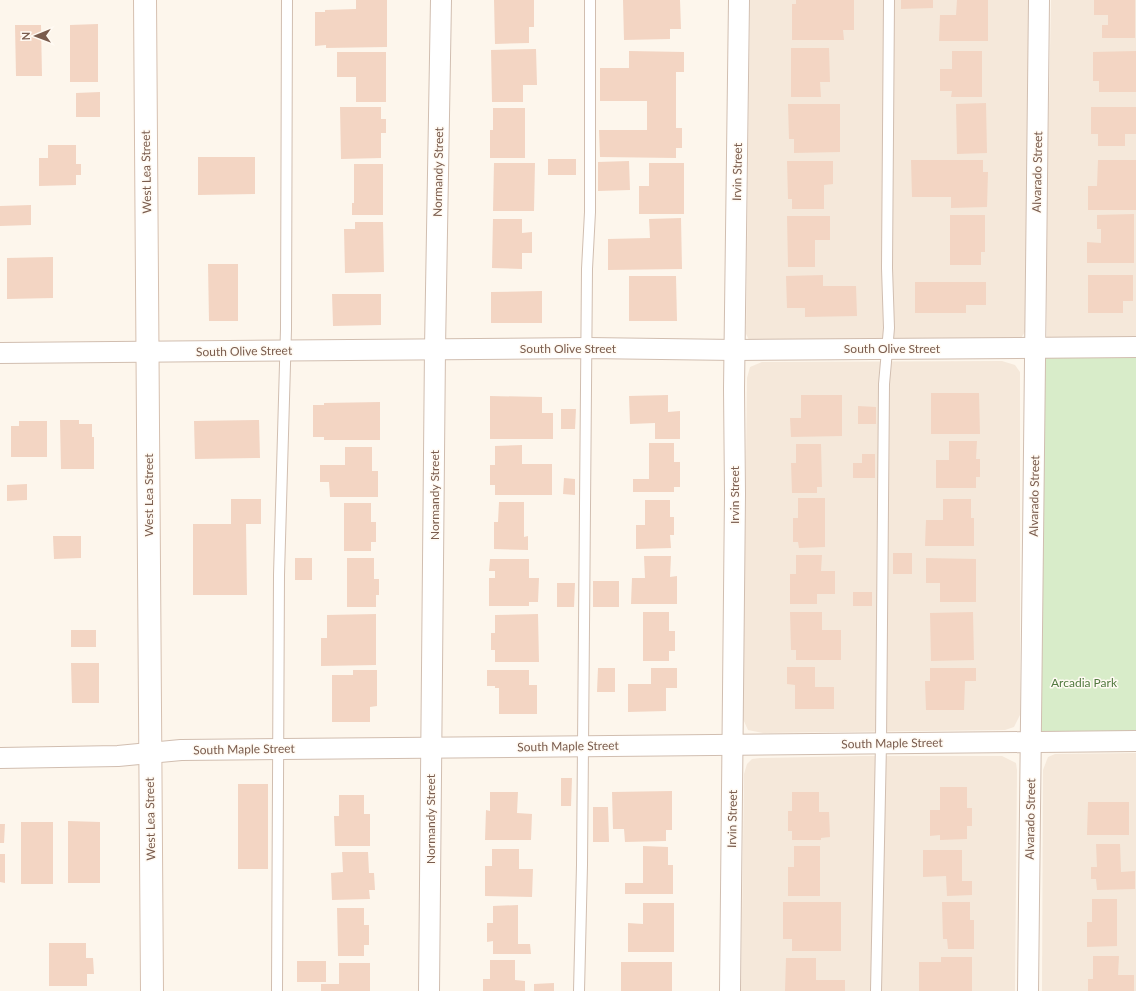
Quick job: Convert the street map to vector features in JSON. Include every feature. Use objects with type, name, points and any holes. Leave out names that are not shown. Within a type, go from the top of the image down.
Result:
[{"type":"main road","name":"West Lea Street","points":[[145,0],[149,753],[152,991]]},
{"type":"street","name":"Normandy Street","points":[[429,991],[435,348],[441,0]]},
{"type":"street","name":"Irvin Street","points":[[730,991],[739,0]]},
{"type":"street","name":"Alvarado Street","points":[[1028,991],[1039,0]]},
{"type":"street","name":"South Olive Street","points":[[0,353],[435,348],[735,350],[1136,347]]},
{"type":"street","name":"South Maple Street","points":[[0,758],[118,756],[181,750],[1031,741],[1136,742]]},
{"type":"lane","points":[[277,991],[279,575],[285,350],[287,0]]},
{"type":"lane","points":[[579,991],[588,348],[590,0]]},
{"type":"lane","points":[[876,991],[882,743],[884,384],[888,348],[889,0]]},
{"type":"shaded area","points":[[750,0],[1030,0],[1027,329],[1021,338],[749,340],[746,334]]},
{"type":"shaded area","points":[[1051,0],[1136,0],[1136,340],[1058,341],[1047,337],[1047,210]]},
{"type":"shaded area","points":[[1002,361],[1015,365],[1020,372],[1020,715],[1014,727],[1005,730],[763,733],[748,730],[743,719],[747,378],[750,367],[762,362]]},
{"type":"shaded area","points":[[1136,753],[1136,991],[1042,991],[1043,770],[1048,757],[1055,754]]},
{"type":"shaded area","points":[[1002,756],[1016,763],[1015,991],[741,991],[744,774],[747,764],[752,759],[760,758]]},
{"type":"green space","name":"Arcadia Park","points":[[1035,347],[1136,347],[1136,741],[1031,741]]},
{"type":"building","points":[[356,0],[387,0],[387,47],[326,48],[326,45],[315,46],[315,12],[325,12],[325,10],[356,9]]},
{"type":"building","points":[[494,0],[534,0],[534,27],[529,27],[529,43],[495,44]]},
{"type":"building","points":[[623,0],[680,0],[681,29],[670,29],[670,39],[624,40]]},
{"type":"building","points":[[796,0],[854,0],[854,30],[843,30],[844,40],[792,40],[792,4],[796,4]]},
{"type":"building","points":[[901,0],[933,0],[933,8],[901,9]]},
{"type":"building","points":[[957,0],[988,0],[988,41],[939,41],[940,15],[956,15]]},
{"type":"building","points":[[1094,0],[1135,0],[1135,38],[1102,38],[1102,25],[1108,25],[1108,15],[1094,15]]},
{"type":"building","points":[[98,24],[98,82],[70,82],[70,25]]},
{"type":"building","points":[[15,25],[41,25],[42,76],[16,76]]},
{"type":"building","points":[[791,48],[829,48],[830,82],[820,82],[821,97],[791,97]]},
{"type":"building","points":[[536,49],[537,85],[523,85],[523,102],[492,102],[491,50]]},
{"type":"building","points":[[629,51],[684,52],[684,72],[676,72],[676,128],[682,128],[682,148],[676,148],[676,158],[600,157],[599,130],[647,130],[647,101],[600,101],[600,68],[629,68]]},
{"type":"building","points":[[952,51],[982,51],[982,97],[951,97],[952,91],[940,91],[940,69],[952,69]]},
{"type":"building","points":[[1136,51],[1136,92],[1099,92],[1099,81],[1093,81],[1093,52]]},
{"type":"building","points":[[337,52],[386,52],[386,102],[356,102],[356,77],[337,77]]},
{"type":"building","points":[[100,92],[100,117],[76,117],[76,93]]},
{"type":"building","points":[[986,103],[987,153],[957,154],[956,104]]},
{"type":"building","points":[[788,104],[840,104],[840,152],[794,153],[794,139],[789,139]]},
{"type":"building","points":[[340,107],[381,107],[381,119],[386,119],[386,133],[381,133],[381,158],[341,159]]},
{"type":"building","points":[[1091,107],[1136,107],[1136,134],[1125,134],[1125,146],[1098,146],[1098,134],[1091,134]]},
{"type":"building","points":[[493,108],[525,108],[525,158],[490,158],[490,130],[493,130]]},
{"type":"building","points":[[48,145],[76,145],[76,164],[81,164],[81,175],[76,175],[76,185],[39,186],[39,158],[48,158]]},
{"type":"building","points":[[198,157],[255,157],[255,194],[198,195]]},
{"type":"building","points":[[548,159],[576,159],[576,175],[548,175]]},
{"type":"building","points":[[911,160],[983,160],[983,172],[988,172],[987,207],[951,208],[951,197],[912,197]]},
{"type":"building","points":[[1098,160],[1136,160],[1136,210],[1088,210],[1088,186],[1097,186]]},
{"type":"building","points":[[629,161],[630,190],[598,191],[598,162]]},
{"type":"building","points":[[787,161],[833,161],[833,184],[824,185],[824,209],[792,209],[792,199],[788,199]]},
{"type":"building","points":[[494,163],[535,163],[534,211],[493,211]]},
{"type":"building","points":[[649,163],[684,163],[684,214],[639,214],[639,186],[649,186]]},
{"type":"building","points":[[354,164],[383,164],[383,215],[352,215],[352,203],[354,203]]},
{"type":"building","points":[[31,205],[31,225],[0,226],[0,206]]},
{"type":"building","points":[[1134,214],[1134,263],[1087,263],[1087,242],[1101,243],[1101,229],[1097,229],[1097,215]]},
{"type":"building","points":[[950,215],[985,215],[985,252],[981,252],[981,265],[950,265]]},
{"type":"building","points":[[787,216],[830,216],[830,240],[815,240],[815,267],[788,267]]},
{"type":"building","points":[[681,218],[682,269],[608,270],[608,239],[650,238],[649,219]]},
{"type":"building","points":[[493,219],[522,219],[522,233],[532,232],[532,253],[522,253],[522,269],[492,268]]},
{"type":"building","points":[[355,222],[383,222],[384,272],[345,273],[344,229],[355,229]]},
{"type":"building","points":[[53,257],[53,298],[7,299],[7,258]]},
{"type":"building","points":[[208,264],[238,264],[238,321],[209,321]]},
{"type":"building","points":[[823,275],[823,286],[856,286],[857,316],[805,317],[805,308],[787,308],[786,276]]},
{"type":"building","points":[[1088,275],[1133,275],[1133,301],[1123,301],[1123,313],[1088,313]]},
{"type":"building","points":[[629,276],[676,276],[677,321],[629,321]]},
{"type":"building","points":[[915,282],[986,282],[986,305],[966,305],[966,313],[915,313]]},
{"type":"building","points":[[542,291],[542,323],[491,323],[491,292]]},
{"type":"building","points":[[332,294],[381,294],[381,325],[333,326]]},
{"type":"building","points":[[931,393],[979,393],[980,434],[931,434]]},
{"type":"building","points":[[668,395],[668,412],[680,411],[680,439],[655,439],[655,423],[630,424],[629,396]]},
{"type":"building","points":[[801,395],[842,395],[842,436],[791,437],[790,418],[801,418]]},
{"type":"building","points":[[490,396],[542,397],[542,413],[553,413],[553,439],[490,439]]},
{"type":"building","points":[[380,402],[380,440],[324,440],[324,437],[313,437],[313,405],[324,405],[324,403]]},
{"type":"building","points":[[858,406],[876,407],[876,424],[858,424]]},
{"type":"building","points":[[561,409],[576,409],[575,429],[561,429]]},
{"type":"building","points":[[60,420],[79,420],[79,424],[92,424],[92,437],[94,437],[94,469],[61,469]]},
{"type":"building","points":[[259,420],[260,458],[195,459],[194,421]]},
{"type":"building","points":[[19,421],[47,421],[47,457],[11,457],[11,426],[19,426]]},
{"type":"building","points":[[949,441],[977,441],[976,459],[980,459],[980,477],[976,477],[976,488],[936,488],[936,460],[949,460]]},
{"type":"building","points":[[649,443],[674,443],[674,462],[680,462],[680,487],[674,487],[674,492],[633,492],[633,479],[649,479]]},
{"type":"building","points":[[796,444],[821,444],[822,487],[817,487],[817,493],[792,493],[791,463],[796,463]]},
{"type":"building","points":[[522,445],[522,464],[552,464],[552,495],[495,495],[495,485],[490,485],[490,465],[495,465],[495,446]]},
{"type":"building","points":[[345,447],[372,447],[372,471],[378,471],[378,497],[330,497],[329,482],[320,482],[320,465],[345,465]]},
{"type":"building","points":[[862,454],[875,454],[875,478],[853,478],[853,463],[862,463]]},
{"type":"building","points":[[564,478],[575,479],[575,495],[563,494]]},
{"type":"building","points":[[27,484],[27,500],[7,501],[7,485]]},
{"type":"building","points":[[798,498],[825,498],[825,547],[799,548],[798,542],[793,542],[793,518],[798,518]]},
{"type":"building","points":[[231,499],[261,499],[261,524],[246,524],[247,595],[193,595],[193,524],[231,524]]},
{"type":"building","points":[[943,499],[971,499],[971,518],[974,518],[974,546],[925,546],[926,520],[943,520]]},
{"type":"building","points":[[645,500],[670,500],[670,517],[674,517],[674,535],[670,535],[671,548],[636,549],[636,525],[645,525]]},
{"type":"building","points":[[499,502],[524,502],[524,537],[528,536],[528,550],[494,549],[494,522],[498,522]]},
{"type":"building","points":[[344,503],[371,503],[371,522],[376,522],[376,542],[371,542],[371,551],[344,551]]},
{"type":"building","points":[[53,536],[81,536],[81,558],[54,559]]},
{"type":"building","points":[[893,553],[912,553],[912,574],[893,574]]},
{"type":"building","points":[[796,555],[822,555],[821,571],[835,571],[835,594],[817,594],[817,604],[790,604],[790,574],[796,574]]},
{"type":"building","points":[[644,556],[671,556],[670,577],[677,576],[677,604],[631,604],[632,578],[645,578]]},
{"type":"building","points":[[295,558],[312,558],[312,580],[295,580]]},
{"type":"building","points":[[347,558],[374,558],[374,579],[379,579],[379,595],[376,595],[376,607],[347,607]]},
{"type":"building","points":[[926,558],[976,559],[976,602],[940,602],[940,583],[926,583]]},
{"type":"building","points":[[490,559],[529,559],[529,578],[539,578],[538,602],[529,602],[529,606],[489,606],[489,578],[495,578],[495,571],[489,571]]},
{"type":"building","points":[[593,581],[619,581],[619,607],[593,607]]},
{"type":"building","points":[[557,583],[575,583],[574,607],[557,607]]},
{"type":"building","points":[[853,592],[872,592],[872,606],[853,606]]},
{"type":"building","points":[[643,612],[669,612],[669,631],[675,631],[675,651],[669,651],[669,661],[643,661]]},
{"type":"building","points":[[790,612],[822,612],[822,630],[841,630],[841,660],[796,660],[796,650],[791,650]]},
{"type":"building","points":[[973,612],[974,660],[931,661],[930,613]]},
{"type":"building","points":[[376,614],[376,665],[321,666],[321,638],[327,638],[327,615]]},
{"type":"building","points":[[538,614],[539,662],[495,662],[495,650],[491,650],[491,633],[495,633],[495,615]]},
{"type":"building","points":[[71,630],[96,630],[96,647],[71,647]]},
{"type":"building","points":[[71,663],[99,663],[99,703],[72,703]]},
{"type":"building","points":[[787,667],[815,667],[815,687],[834,687],[834,709],[795,709],[795,685],[787,684]]},
{"type":"building","points":[[598,668],[615,668],[615,692],[597,692]]},
{"type":"building","points":[[651,668],[677,668],[677,688],[666,688],[666,711],[628,712],[628,684],[651,684]]},
{"type":"building","points":[[930,668],[976,668],[976,681],[965,681],[964,710],[926,710],[925,681],[930,681]]},
{"type":"building","points":[[353,670],[377,670],[377,706],[370,707],[370,722],[332,722],[332,675],[353,675]]},
{"type":"building","points":[[487,670],[529,670],[529,685],[537,685],[537,714],[499,714],[499,688],[495,688],[495,686],[487,686]]},
{"type":"building","points":[[561,778],[572,778],[571,806],[561,806]]},
{"type":"building","points":[[238,784],[268,784],[268,869],[238,869]]},
{"type":"building","points":[[940,787],[967,787],[967,808],[972,808],[972,826],[967,826],[967,839],[940,840],[940,835],[930,836],[930,810],[940,810]]},
{"type":"building","points":[[672,791],[672,830],[666,830],[666,841],[625,842],[624,829],[613,829],[612,792]]},
{"type":"building","points":[[490,792],[518,792],[517,813],[532,814],[531,840],[485,840],[486,810],[490,811]]},
{"type":"building","points":[[792,792],[819,792],[819,812],[829,812],[830,837],[821,838],[821,840],[792,840],[792,831],[788,831],[788,811],[792,811]]},
{"type":"building","points":[[339,795],[364,795],[364,814],[370,814],[370,846],[335,846],[334,816],[339,816]]},
{"type":"building","points":[[1088,802],[1129,802],[1129,835],[1087,835]]},
{"type":"building","points":[[593,807],[608,807],[609,842],[593,842]]},
{"type":"building","points":[[68,821],[100,822],[100,883],[68,883]]},
{"type":"building","points":[[21,822],[53,822],[53,884],[21,884]]},
{"type":"building","points":[[0,824],[5,824],[4,843],[0,843]]},
{"type":"building","points":[[1096,844],[1120,844],[1121,872],[1135,871],[1135,889],[1097,890],[1096,879],[1091,879],[1091,867],[1097,867]]},
{"type":"building","points":[[643,846],[668,847],[668,865],[673,865],[673,894],[625,894],[625,883],[643,883]]},
{"type":"building","points":[[794,846],[820,846],[820,896],[788,896],[788,867],[794,867]]},
{"type":"building","points":[[492,849],[519,849],[519,869],[533,869],[532,897],[485,896],[485,866],[492,866]]},
{"type":"building","points":[[923,850],[962,850],[962,881],[972,881],[972,895],[947,896],[946,876],[923,877]]},
{"type":"building","points":[[342,852],[368,852],[369,873],[374,873],[375,890],[369,890],[370,899],[332,900],[331,873],[343,872]]},
{"type":"building","points":[[0,854],[5,854],[5,883],[0,882]]},
{"type":"building","points":[[1092,899],[1117,899],[1117,946],[1087,947],[1087,922],[1092,922]]},
{"type":"building","points":[[783,902],[841,902],[841,951],[792,951],[792,939],[783,939]]},
{"type":"building","points":[[942,902],[970,902],[970,920],[974,920],[974,949],[948,949],[947,939],[943,939]]},
{"type":"building","points":[[643,903],[674,903],[674,952],[628,952],[628,923],[643,924]]},
{"type":"building","points":[[518,905],[518,944],[530,944],[531,954],[493,954],[493,941],[487,942],[487,923],[493,923],[493,906]]},
{"type":"building","points":[[337,908],[364,908],[364,925],[369,925],[369,945],[364,945],[364,956],[338,956]]},
{"type":"building","points":[[49,943],[86,943],[86,958],[93,958],[94,974],[87,974],[87,986],[49,986]]},
{"type":"building","points":[[1093,956],[1119,956],[1118,975],[1134,975],[1134,991],[1088,991],[1088,979],[1093,979]]},
{"type":"building","points":[[941,957],[972,957],[972,991],[919,991],[919,962],[941,962]]},
{"type":"building","points":[[786,958],[816,958],[816,980],[845,980],[845,991],[785,991]]},
{"type":"building","points":[[490,960],[515,960],[515,980],[525,981],[525,991],[483,991],[483,979],[490,979]]},
{"type":"building","points":[[297,961],[326,961],[326,982],[297,982]]},
{"type":"building","points":[[621,962],[672,962],[672,991],[621,991]]},
{"type":"building","points":[[339,963],[370,963],[370,991],[321,991],[321,984],[339,984]]},
{"type":"building","points":[[554,983],[554,991],[534,991],[534,984]]}]
